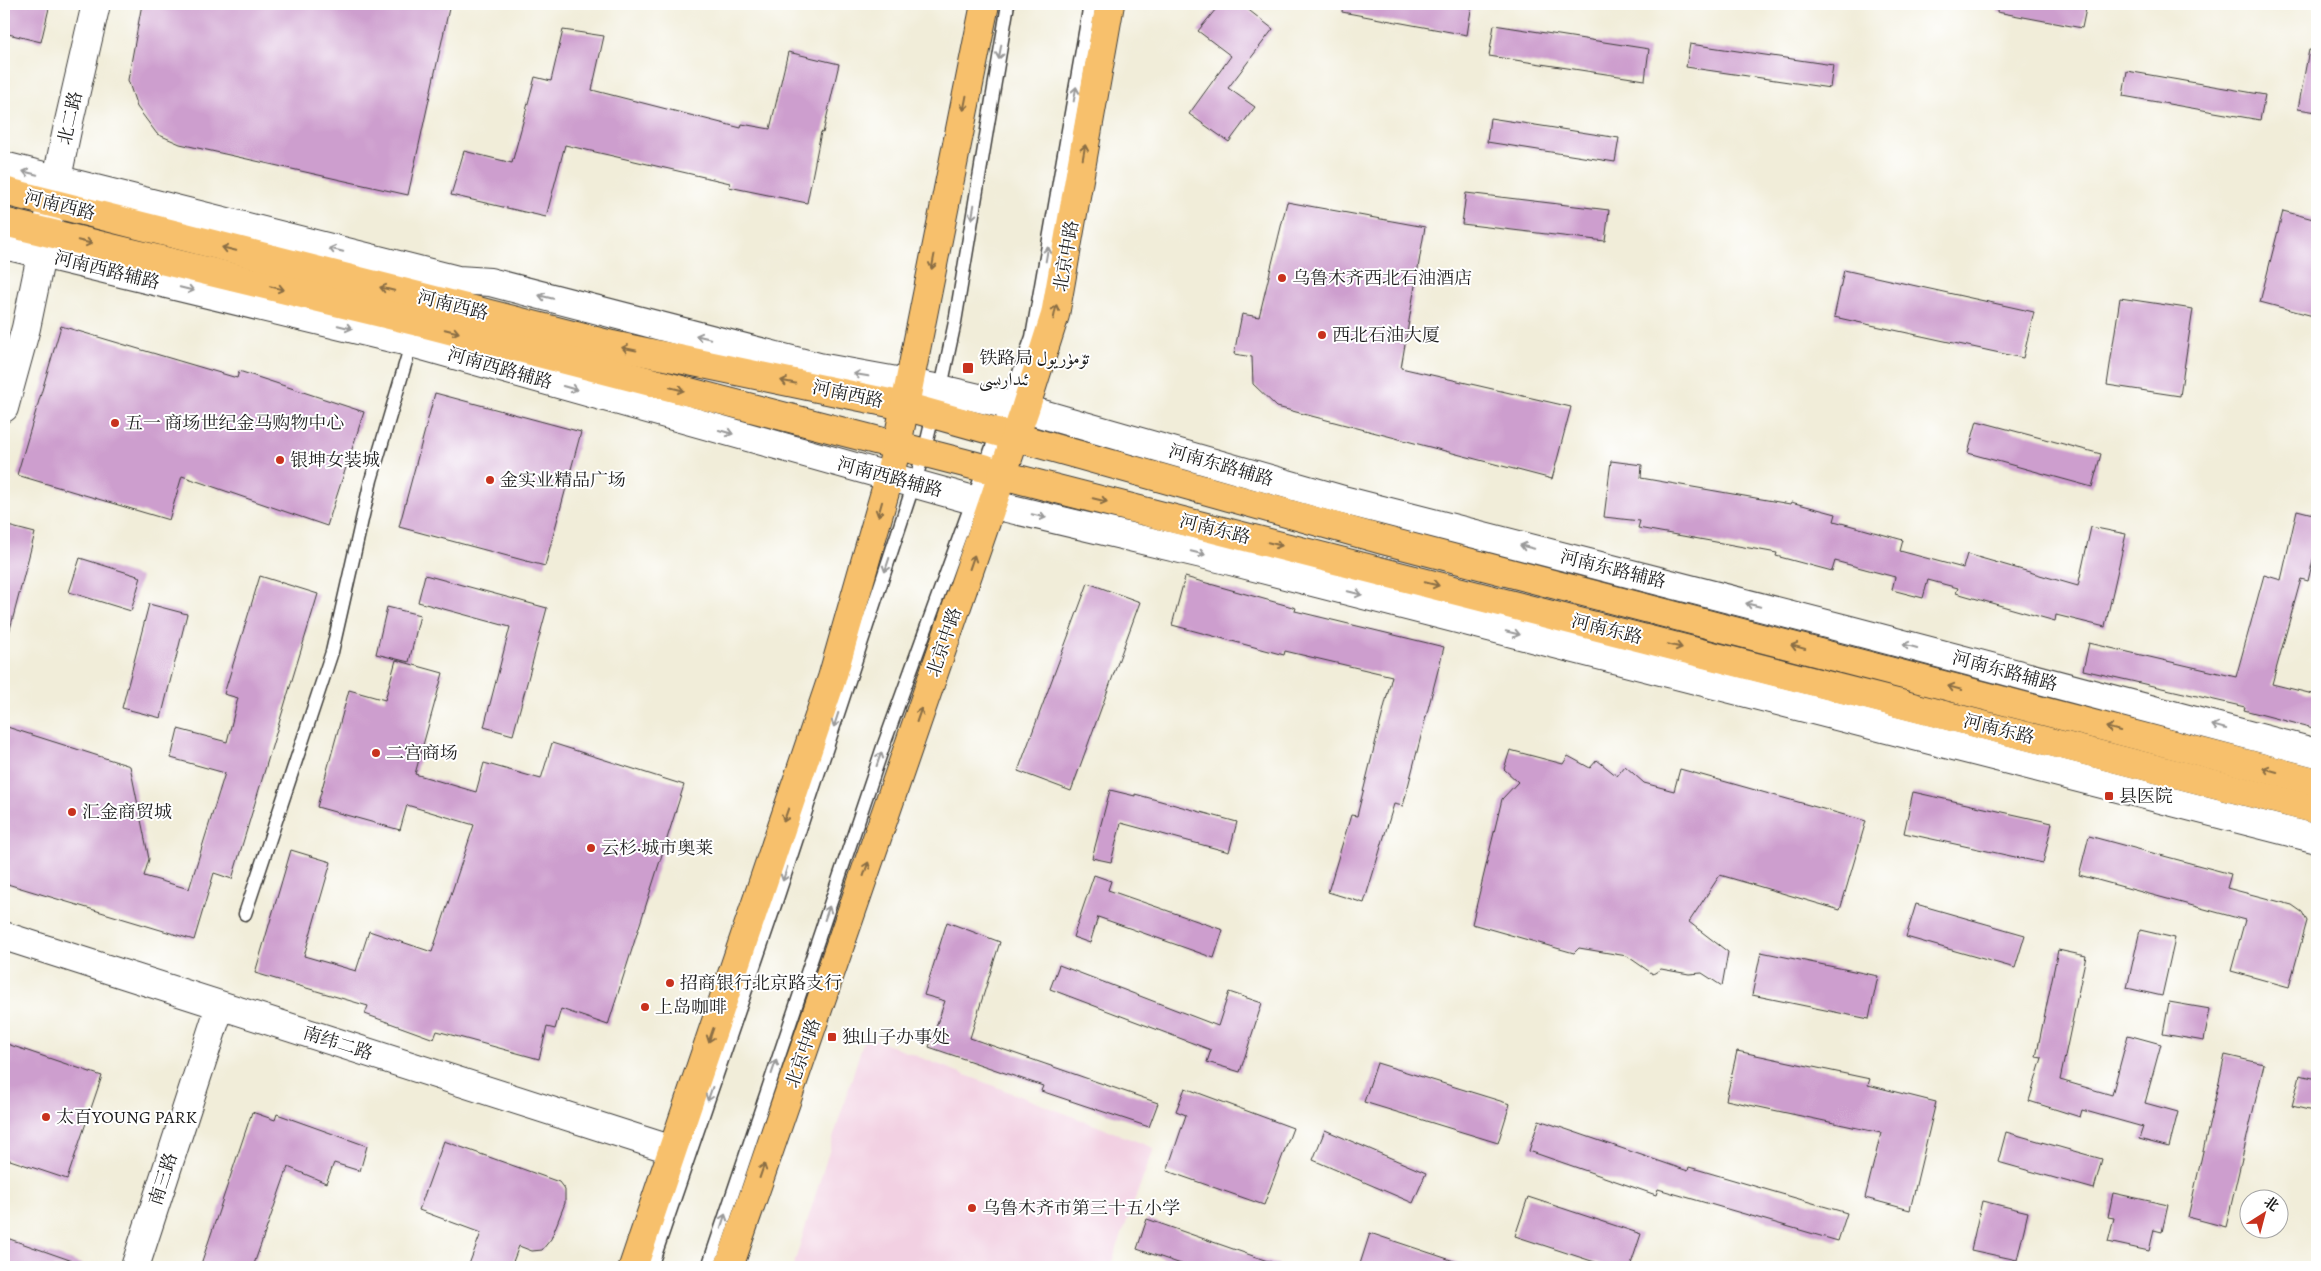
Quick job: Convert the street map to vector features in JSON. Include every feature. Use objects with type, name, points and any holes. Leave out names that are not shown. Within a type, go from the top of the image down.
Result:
[{"type":"main road","points":[[633,1267],[832,678],[901,481],[898,445],[985,4]]},
{"type":"main road","name":"北京中路","points":[[729,1267],[982,502],[1016,407],[1055,315],[1110,4]]},
{"type":"main road","name":"河南西路","points":[[4,191],[54,191]]},
{"type":"main road","name":"河南西路","points":[[4,222],[44,243],[415,333],[898,445]]},
{"type":"main road","name":"河南东路","points":[[937,402],[1006,434],[1383,540],[2317,782]]},
{"type":"main road","name":"河南东路","points":[[898,445],[993,471],[2317,810]]},
{"type":"street","name":"北二路","points":[[4,408],[26,328],[54,191],[96,4]]},
{"type":"street","points":[[4,166],[54,191],[458,280],[490,282],[819,367],[907,395]]},
{"type":"street","name":"河南西路辅路","points":[[4,245],[44,243]]},
{"type":"street","name":"河南西路辅路","points":[[415,333],[901,481],[982,502]]},
{"type":"street","name":"河南东路辅路","points":[[907,395],[937,402],[1016,407],[1343,500],[2317,753]]},
{"type":"street","points":[[982,502],[1232,561],[2317,839]]},
{"type":"street","name":"南纬二路","points":[[4,936],[673,1150]]},
{"type":"street","name":"南三路","points":[[135,1267],[220,1006]]},
{"type":"lane","points":[[651,1267],[772,911],[901,481],[924,452],[955,322],[1008,4]]},
{"type":"lane","points":[[1016,407],[1032,337],[1090,4]]},
{"type":"lane","points":[[245,914],[332,652],[371,480],[415,333]]},
{"type":"lane","points":[[708,1267],[880,757],[982,502]]},
{"type":"shaded area","name":"乌鲁木齐市第三十五小学","points":[[865,1036],[1154,1148],[1110,1267],[793,1267]]},
{"type":"building","points":[[4,4],[50,4],[41,42],[4,33]]},
{"type":"building","points":[[142,4],[450,4],[408,195],[180,144],[157,134],[137,107],[128,80]]},
{"type":"building","points":[[1220,4],[1241,4],[1273,29],[1228,88],[1255,107],[1229,142],[1189,114],[1231,56],[1198,31]]},
{"type":"building","points":[[1343,4],[1472,4],[1467,35],[1342,12]]},
{"type":"building","points":[[1998,4],[2087,4],[2082,28],[1997,12]]},
{"type":"building","points":[[1494,25],[1649,49],[1645,80],[1489,56]]},
{"type":"building","points":[[563,30],[604,36],[592,90],[741,128],[742,124],[770,129],[788,52],[839,64],[823,133],[821,132],[807,203],[729,187],[730,183],[565,145],[546,217],[451,195],[464,151],[512,163],[535,77],[551,81]]},
{"type":"building","points":[[1690,44],[1833,65],[1830,88],[1686,67]]},
{"type":"building","points":[[2309,50],[2317,51],[2317,112],[2298,109]]},
{"type":"building","points":[[2127,71],[2265,95],[2260,120],[2123,96]]},
{"type":"building","points":[[1490,118],[1619,138],[1615,162],[1487,142]]},
{"type":"building","points":[[1466,193],[1609,210],[1605,241],[1462,224]]},
{"type":"building","name":"西北石油大厦","points":[[1287,202],[1425,227],[1401,368],[1571,407],[1552,479],[1277,407],[1253,384],[1252,357],[1234,354],[1242,314],[1259,317]]},
{"type":"building","points":[[2283,211],[2317,220],[2317,317],[2260,302]]},
{"type":"building","points":[[1844,270],[2034,312],[2023,358],[1834,317]]},
{"type":"building","points":[[2120,298],[2193,309],[2180,396],[2107,385]]},
{"type":"building","points":[[61,326],[237,378],[239,371],[364,412],[327,526],[182,476],[169,520],[17,475]]},
{"type":"building","name":"金实业精品广场","points":[[435,393],[581,432],[545,566],[399,527]]},
{"type":"building","points":[[1977,421],[2101,454],[2092,487],[1968,453]]},
{"type":"building","points":[[1611,461],[1642,465],[1641,478],[1790,504],[1791,502],[1836,514],[1834,521],[1903,540],[1900,551],[1963,568],[1967,554],[2078,586],[2091,527],[2126,534],[2105,627],[2056,615],[2055,621],[1956,593],[1958,588],[1928,580],[1923,598],[1892,590],[1895,577],[1835,561],[1832,571],[1776,556],[1777,553],[1638,528],[1640,521],[1604,517]]},
{"type":"building","points":[[2297,510],[2317,515],[2317,543],[2308,581],[2301,579],[2272,684],[2317,695],[2317,729],[2244,710],[2245,707],[2083,670],[2089,643],[2236,677],[2264,575],[2281,580]]},
{"type":"building","points":[[4,525],[35,533],[9,633],[4,632]]},
{"type":"building","points":[[80,558],[141,577],[131,611],[69,592]]},
{"type":"building","points":[[425,575],[547,608],[513,735],[484,727],[510,627],[418,602]]},
{"type":"building","points":[[260,576],[318,594],[232,879],[214,873],[194,940],[4,883],[4,726],[130,766],[149,859],[144,876],[189,889],[225,773],[171,758],[178,729],[227,742],[238,698],[224,694]]},
{"type":"building","points":[[1185,577],[1296,608],[1295,611],[1444,647],[1403,806],[1394,804],[1364,903],[1328,892],[1351,815],[1357,816],[1392,676],[1285,651],[1284,655],[1172,625]]},
{"type":"building","points":[[1088,583],[1140,602],[1071,791],[1018,771]]},
{"type":"building","points":[[149,604],[187,614],[161,718],[122,708]]},
{"type":"building","points":[[387,607],[420,615],[409,662],[376,654]]},
{"type":"building","points":[[396,660],[443,673],[415,774],[476,792],[484,763],[541,779],[552,743],[684,785],[608,1025],[561,1009],[555,1029],[547,1027],[539,1059],[437,1031],[434,1039],[365,1014],[368,1006],[255,973],[291,850],[331,862],[304,956],[356,971],[369,931],[432,952],[474,825],[407,805],[400,830],[317,807],[349,690],[385,700]]},
{"type":"building","points":[[1510,750],[1563,764],[1568,756],[1590,768],[1597,760],[1617,776],[1625,766],[1644,783],[1674,791],[1680,769],[1866,821],[1840,910],[1720,875],[1689,922],[1728,952],[1722,986],[1702,973],[1689,974],[1661,969],[1653,974],[1627,956],[1579,948],[1574,953],[1472,924],[1502,799],[1518,782],[1504,769]]},
{"type":"building","points":[[1110,790],[1135,796],[1135,794],[1237,822],[1229,852],[1121,823],[1111,862],[1092,858]]},
{"type":"building","points":[[1913,792],[2052,823],[2043,863],[1904,833]]},
{"type":"building","points":[[2089,836],[2231,874],[2227,888],[2292,905],[2302,912],[2307,921],[2289,987],[2231,971],[2245,920],[2079,875]]},
{"type":"building","points":[[1094,875],[1111,881],[1108,890],[1223,930],[1214,958],[1098,917],[1090,943],[1073,937]]},
{"type":"building","points":[[1916,904],[2025,935],[2015,968],[1906,937]]},
{"type":"building","points":[[947,922],[1000,942],[970,1038],[1158,1103],[1149,1127],[1041,1091],[1043,1086],[929,1047],[945,1001],[924,995]]},
{"type":"building","points":[[2140,930],[2175,938],[2162,996],[2127,988]]},
{"type":"building","points":[[2058,950],[2086,956],[2060,1080],[2112,1095],[2128,1035],[2161,1044],[2145,1103],[2178,1112],[2169,1147],[2139,1139],[2143,1127],[2082,1110],[2080,1117],[2029,1101],[2042,1058],[2036,1057]]},
{"type":"building","points":[[1761,952],[1878,976],[1869,1019],[1752,995]]},
{"type":"building","points":[[1059,965],[1218,1026],[1229,992],[1262,1003],[1240,1072],[1207,1062],[1211,1050],[1050,989]]},
{"type":"building","points":[[2169,1002],[2210,1009],[2204,1041],[2163,1034]]},
{"type":"building","name":"太百YOUNG PARK","points":[[4,1043],[102,1076],[67,1179],[4,1158]]},
{"type":"building","points":[[1737,1051],[1870,1079],[1868,1085],[1936,1102],[1910,1210],[1865,1198],[1881,1133],[1726,1100]]},
{"type":"building","points":[[2225,1055],[2264,1064],[2226,1227],[2188,1217]]},
{"type":"building","points":[[1377,1063],[1510,1104],[1498,1143],[1364,1102]]},
{"type":"building","points":[[2300,1075],[2317,1079],[2317,1112],[2292,1106]]},
{"type":"building","points":[[1185,1088],[1293,1128],[1264,1205],[1167,1171],[1186,1115],[1176,1111]]},
{"type":"building","points":[[252,1112],[275,1120],[277,1114],[367,1146],[360,1171],[334,1163],[326,1183],[288,1167],[253,1267],[200,1267]]},
{"type":"building","points":[[1539,1120],[1688,1171],[1689,1167],[1847,1213],[1838,1241],[1658,1189],[1656,1195],[1529,1151]]},
{"type":"building","points":[[1325,1130],[1426,1173],[1413,1203],[1313,1160]]},
{"type":"building","points":[[2006,1132],[2102,1159],[2094,1189],[1998,1162]]},
{"type":"building","points":[[444,1141],[559,1182],[565,1190],[565,1203],[551,1239],[542,1250],[532,1251],[519,1246],[511,1267],[468,1267],[481,1233],[419,1210]]},
{"type":"building","points":[[2113,1193],[2168,1205],[2162,1232],[2154,1230],[2149,1251],[2108,1242],[2114,1218],[2108,1217]]},
{"type":"building","points":[[1528,1197],[1641,1234],[1630,1267],[1610,1267],[1515,1236]]},
{"type":"building","points":[[1982,1201],[2028,1212],[2017,1260],[1971,1250]]},
{"type":"building","points":[[1147,1219],[1279,1265],[1278,1267],[1190,1267],[1137,1249]]},
{"type":"building","points":[[1370,1233],[1463,1264],[1462,1267],[1369,1267],[1360,1264]]},
{"type":"building","points":[[4,1237],[84,1265],[84,1267],[4,1267]]},
{"type":"place","name":"乌鲁木齐西北石油酒店","points":[[1282,278]]},
{"type":"place","name":"西北石油大厦","points":[[1322,335]]},
{"type":"place","name":"铁路局 تۆمۈريول ئىدارىسى","points":[[968,368]]},
{"type":"place","name":"五一 商场世纪金马购物中心","points":[[115,423]]},
{"type":"place","name":"银坤女装城","points":[[280,460]]},
{"type":"place","name":"金实业精品广场","points":[[490,480]]},
{"type":"place","name":"二宫商场","points":[[376,753]]},
{"type":"place","name":"县医院","points":[[2109,796]]},
{"type":"place","name":"汇金商贸城","points":[[72,812]]},
{"type":"place","name":"云杉·城市奥莱","points":[[591,848]]},
{"type":"place","name":"招商银行北京路支行","points":[[670,983]]},
{"type":"place","name":"上岛咖啡","points":[[645,1007]]},
{"type":"place","name":"独山子办事处","points":[[832,1037]]},
{"type":"place","name":"太百YOUNG PARK","points":[[46,1117]]},
{"type":"place","name":"乌鲁木齐市第三十五小学","points":[[972,1208]]}]
